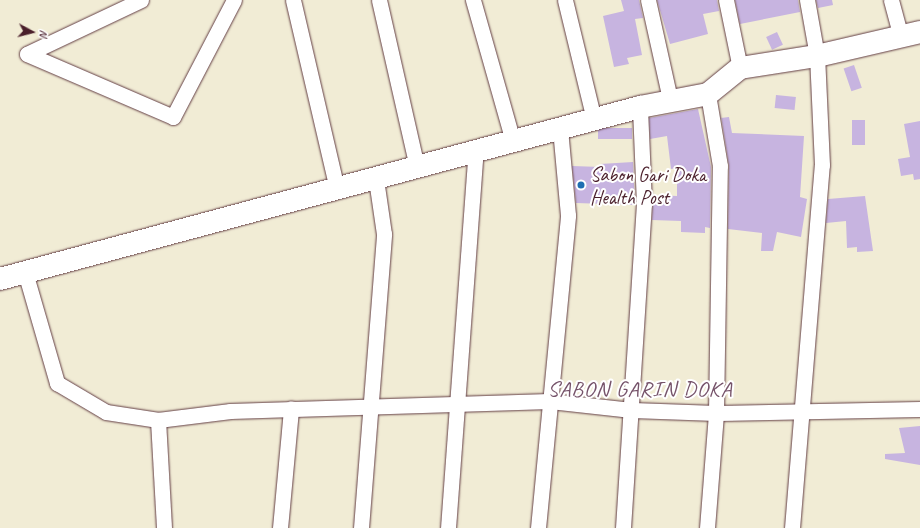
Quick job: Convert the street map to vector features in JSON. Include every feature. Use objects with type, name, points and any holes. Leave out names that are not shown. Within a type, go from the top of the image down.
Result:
[{"type":"highway","points":[[0,279],[670,99],[708,94],[740,68],[817,56],[910,34]]},
{"type":"street","points":[[141,0],[27,54],[173,116],[234,0]]},
{"type":"street","points":[[293,0],[337,189]]},
{"type":"street","points":[[379,0],[417,167]]},
{"type":"street","points":[[473,0],[514,141]]},
{"type":"street","points":[[565,0],[594,120]]},
{"type":"street","points":[[648,0],[670,99]]},
{"type":"street","points":[[726,0],[740,68]]},
{"type":"street","points":[[792,528],[822,165],[817,56],[807,0]]},
{"type":"street","points":[[891,0],[910,34]]},
{"type":"street","points":[[707,528],[716,413],[720,166],[708,94]]},
{"type":"street","points":[[623,528],[632,410],[644,204],[640,107]]},
{"type":"street","points":[[538,528],[568,215],[560,129]]},
{"type":"street","points":[[448,528],[476,151]]},
{"type":"street","points":[[361,528],[372,407],[384,234],[376,178]]},
{"type":"street","points":[[25,272],[57,383],[106,412],[158,420],[230,411],[550,401],[632,410],[716,413],[801,410],[920,409]]},
{"type":"street","points":[[280,528],[291,409]]},
{"type":"street","points":[[158,420],[164,528]]},
{"type":"building","points":[[621,0],[639,0],[643,18],[635,19],[642,55],[627,58],[629,64],[614,67],[603,16],[624,11]]},
{"type":"building","points":[[657,0],[717,0],[719,11],[703,14],[708,34],[670,44]]},
{"type":"building","points":[[735,0],[798,0],[800,12],[740,24]]},
{"type":"building","points":[[816,0],[832,0],[833,5],[818,8]]},
{"type":"building","points":[[777,32],[783,45],[772,50],[766,37]]},
{"type":"building","points":[[854,65],[862,88],[851,91],[844,69]]},
{"type":"building","points":[[776,95],[796,97],[795,110],[775,108]]},
{"type":"building","points":[[698,109],[711,167],[710,228],[705,227],[705,233],[681,232],[681,221],[652,220],[653,195],[677,196],[677,168],[671,169],[667,136],[650,139],[649,118]]},
{"type":"building","points":[[729,117],[732,133],[804,136],[800,197],[807,199],[801,237],[777,232],[773,251],[761,251],[762,233],[728,229],[729,166],[721,118]]},
{"type":"building","points":[[852,120],[865,120],[865,145],[852,145]]},
{"type":"building","points":[[920,121],[920,179],[914,180],[913,174],[901,176],[898,159],[910,157],[904,124]]},
{"type":"building","points":[[598,128],[632,128],[632,139],[598,139]]},
{"type":"building","points":[[633,162],[635,205],[576,203],[572,166],[601,167],[600,164]]},
{"type":"building","points":[[865,196],[873,251],[857,252],[857,247],[847,248],[846,221],[826,223],[828,199]]},
{"type":"building","points":[[920,426],[920,465],[885,459],[885,454],[905,453],[899,428]]},
{"type":"place","name":"Sabon Gari Doka Health Post","points":[[581,185]]},
{"type":"district","name":"SABON GARIN DOKA","points":[[640,390]]}]
